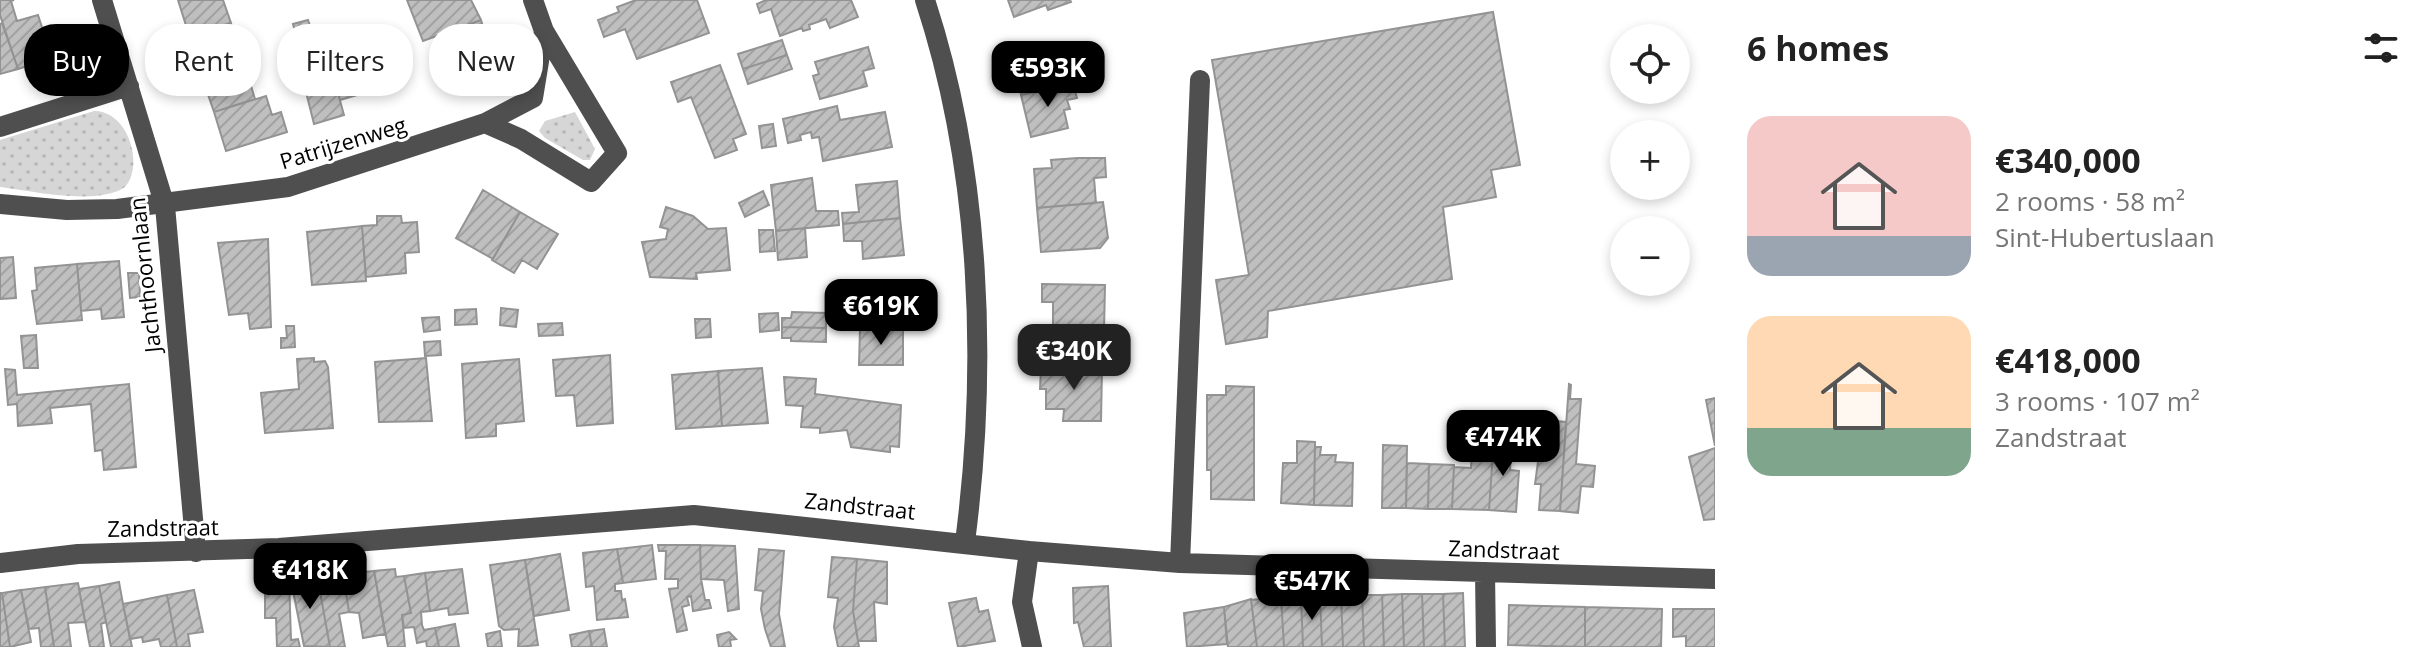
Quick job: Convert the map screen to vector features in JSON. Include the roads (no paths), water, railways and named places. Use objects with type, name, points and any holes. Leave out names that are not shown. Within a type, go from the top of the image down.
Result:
[{"type":"street","name":"Jachthoornlaan","points":[[102,0],[110,24]]},
{"type":"street","name":"Patrijzenweg","points":[[485,123],[521,139],[591,182],[617,153],[544,31],[533,0]]},
{"type":"street","points":[[925,0],[953,93],[967,181],[974,253],[974,481],[965,542]]},
{"type":"street","name":"Patrijzenweg","points":[[0,204],[67,210],[165,206],[211,196],[288,187],[485,123],[533,98],[544,31]]},
{"type":"street","points":[[1180,563],[1200,80]]},
{"type":"street","name":"Jachthoornlaan","points":[[129,86],[165,206],[196,552]]},
{"type":"street","points":[[0,127],[98,96]]},
{"type":"street","name":"Zandstraat","points":[[0,563],[78,554],[196,552],[694,515],[1029,551],[1180,563],[1715,579]]},
{"type":"street","points":[[1029,551],[1022,602],[1032,647]]},
{"type":"street","points":[[1485,572],[1486,647]]}]
